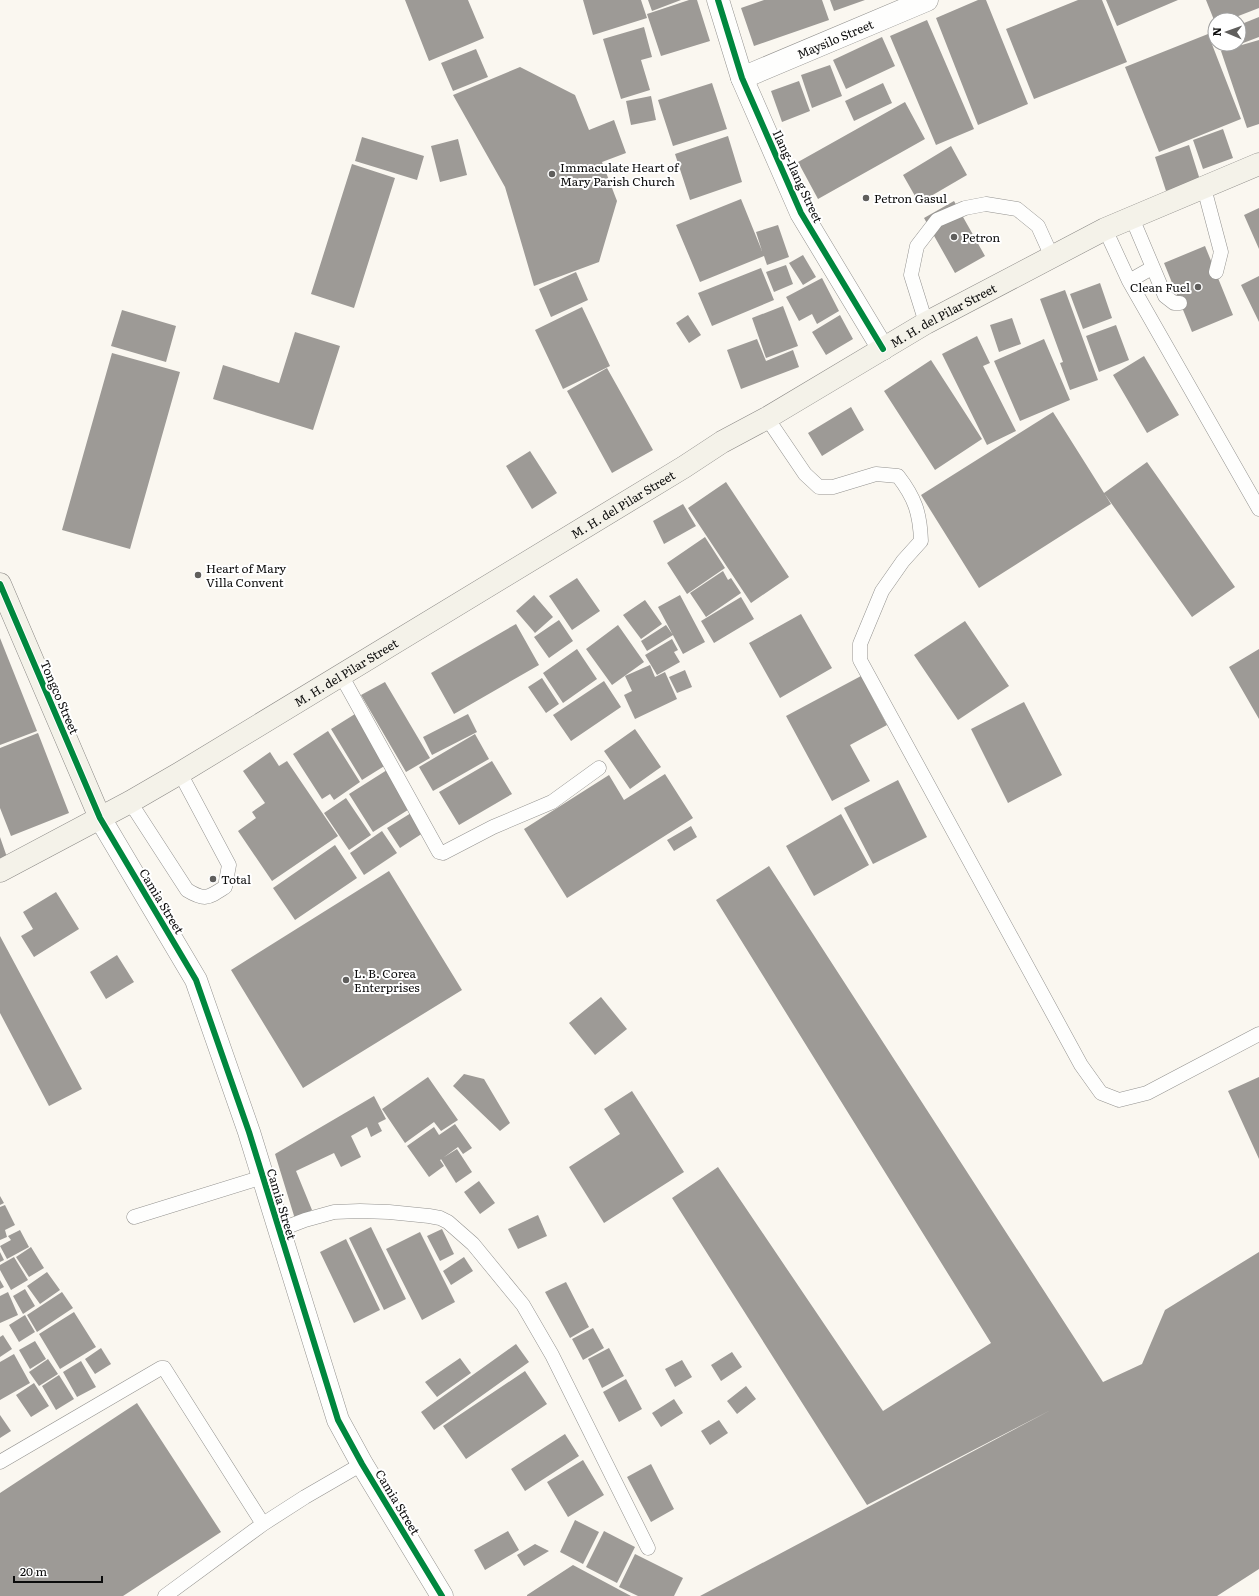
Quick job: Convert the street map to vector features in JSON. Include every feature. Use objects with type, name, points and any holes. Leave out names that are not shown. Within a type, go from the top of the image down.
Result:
[{"type":"main road","name":"M. H. del Pilar Street","points":[[0,871],[130,802],[180,773],[690,463],[722,442],[766,418],[926,323],[1105,229],[1259,164]]},
{"type":"main road","name":"Tongco Street","points":[[0,584],[100,818]]},
{"type":"street","name":"Ilang-Ilang Street","points":[[718,0],[742,78],[801,213],[883,349]]},
{"type":"street","name":"Maysilo Street","points":[[742,78],[927,0]]},
{"type":"street","name":"Camia Street","points":[[100,818],[196,980],[249,1132],[278,1230],[338,1420],[362,1464],[442,1596]]},
{"type":"lane","points":[[1204,188],[1221,252],[1216,272]]},
{"type":"lane","points":[[926,323],[911,275],[918,246],[937,220],[965,208],[986,204],[1016,209],[1038,226],[1052,258]]},
{"type":"lane","points":[[1132,218],[1165,296],[1174,303],[1180,303]]},
{"type":"lane","points":[[1105,229],[1129,281],[1259,509]]},
{"type":"lane","points":[[1129,281],[1152,268]]},
{"type":"lane","points":[[766,418],[805,474],[819,487],[833,487],[876,474],[898,476],[911,493],[920,521],[921,541],[903,561],[882,591],[860,644],[860,660],[1081,1065],[1101,1093],[1119,1100],[1147,1093],[1259,1034]]},
{"type":"lane","points":[[341,675],[439,852],[444,853],[494,827],[552,802],[599,768]]},
{"type":"lane","points":[[130,802],[187,890],[199,897],[211,897],[225,887],[229,865],[180,773]]},
{"type":"lane","points":[[134,1217],[263,1177]]},
{"type":"lane","points":[[278,1230],[305,1220],[334,1212],[389,1212],[429,1216],[440,1218],[448,1222],[473,1244],[522,1305],[552,1355],[648,1548]]},
{"type":"lane","points":[[0,1462],[161,1368],[164,1368],[263,1524]]},
{"type":"lane","points":[[165,1596],[263,1524],[305,1497],[362,1464]]},
{"type":"building","points":[[405,0],[468,0],[484,38],[429,61]]},
{"type":"building","points":[[583,0],[641,0],[647,18],[593,35]]},
{"type":"building","points":[[648,0],[681,0],[652,11]]},
{"type":"building","points":[[689,0],[697,0],[710,41],[661,56],[647,14]]},
{"type":"building","points":[[764,0],[822,0],[829,20],[754,46],[741,8]]},
{"type":"building","points":[[830,0],[865,0],[834,11]]},
{"type":"building","points":[[978,0],[986,0],[1028,104],[978,125],[936,18]]},
{"type":"building","points":[[1078,0],[1102,0],[1127,62],[1034,99],[1006,29]]},
{"type":"building","points":[[1106,0],[1178,0],[1117,26]]},
{"type":"building","points":[[1206,0],[1259,0],[1259,8],[1247,13],[1211,12]]},
{"type":"building","points":[[1259,17],[1259,37],[1247,42],[1247,22]]},
{"type":"building","points":[[927,20],[974,129],[936,145],[890,36]]},
{"type":"building","points":[[644,27],[652,57],[641,60],[650,90],[621,99],[603,39]]},
{"type":"building","points":[[1207,34],[1207,52],[1215,52],[1241,119],[1159,152],[1125,67]]},
{"type":"building","points":[[882,37],[895,66],[846,89],[833,60]]},
{"type":"building","points":[[1259,40],[1259,124],[1247,128],[1221,52],[1247,52],[1247,43]]},
{"type":"building","points":[[476,49],[488,77],[453,91],[441,63]]},
{"type":"building","points":[[830,65],[842,96],[812,108],[801,75]]},
{"type":"building","name":"Immaculate Heart of Mary Parish Church","points":[[520,67],[575,95],[589,130],[614,120],[626,153],[602,162],[617,201],[599,262],[534,286],[505,187],[453,95]]},
{"type":"building","points":[[799,81],[810,111],[782,122],[771,91]]},
{"type":"building","points":[[712,83],[727,129],[673,146],[658,100]]},
{"type":"building","points":[[883,83],[892,103],[854,121],[845,101]]},
{"type":"building","points":[[651,96],[656,120],[631,125],[626,101]]},
{"type":"building","points":[[905,102],[925,139],[818,199],[798,162]]},
{"type":"building","points":[[1223,129],[1233,158],[1203,169],[1193,140]]},
{"type":"building","points":[[728,136],[742,182],[690,200],[675,154]]},
{"type":"building","points":[[362,137],[424,156],[417,180],[355,161]]},
{"type":"building","points":[[458,139],[467,175],[440,182],[431,146]]},
{"type":"building","points":[[1189,145],[1200,180],[1166,191],[1155,157]]},
{"type":"building","points":[[951,146],[967,175],[919,203],[903,175]]},
{"type":"building","points":[[352,164],[395,178],[354,308],[311,294]]},
{"type":"building","points":[[741,199],[762,251],[756,232],[778,225],[789,257],[767,265],[764,256],[700,282],[676,225]]},
{"type":"building","name":"Petron","points":[[954,201],[985,256],[955,273],[924,218]]},
{"type":"building","points":[[1259,208],[1259,249],[1244,215]]},
{"type":"building","name":"Clean Fuel","points":[[1205,246],[1233,315],[1192,332],[1164,263]]},
{"type":"building","points":[[803,255],[816,277],[803,285],[789,263]]},
{"type":"building","points":[[786,265],[793,284],[774,292],[766,272]]},
{"type":"building","points":[[761,268],[774,300],[712,326],[698,293]]},
{"type":"building","points":[[576,272],[588,300],[551,317],[539,289]]},
{"type":"building","points":[[1259,276],[1259,322],[1241,285]]},
{"type":"building","points":[[822,278],[839,311],[817,324],[812,314],[799,321],[786,297]]},
{"type":"building","points":[[1100,283],[1112,318],[1083,329],[1070,294]]},
{"type":"building","points":[[1065,290],[1098,380],[1070,390],[1060,363],[1063,362],[1040,299]]},
{"type":"building","points":[[783,306],[798,346],[766,358],[752,318]]},
{"type":"building","points":[[582,307],[610,366],[563,389],[535,330]]},
{"type":"building","points":[[122,310],[176,326],[166,362],[111,346]]},
{"type":"building","points":[[688,315],[701,335],[689,343],[676,323]]},
{"type":"building","points":[[840,315],[853,339],[826,355],[812,332]]},
{"type":"building","points":[[1012,318],[1021,344],[999,352],[990,325]]},
{"type":"building","points":[[1116,325],[1129,360],[1099,372],[1086,336]]},
{"type":"building","points":[[295,332],[340,346],[313,430],[213,399],[223,365],[279,383]]},
{"type":"building","points":[[977,336],[990,363],[983,366],[1016,431],[987,445],[942,354]]},
{"type":"building","points":[[757,339],[766,361],[793,350],[799,367],[741,389],[727,350]]},
{"type":"building","points":[[1044,339],[1070,400],[1020,421],[994,361]]},
{"type":"building","points":[[112,353],[180,372],[130,549],[62,530]]},
{"type":"building","points":[[1144,356],[1179,415],[1147,433],[1113,375]]},
{"type":"building","points":[[931,360],[982,439],[935,470],[884,391]]},
{"type":"building","points":[[607,368],[653,450],[612,473],[567,391]]},
{"type":"building","points":[[851,407],[864,430],[822,456],[808,433]]},
{"type":"building","points":[[1053,412],[1111,504],[979,588],[921,495]]},
{"type":"building","points":[[530,451],[557,493],[532,509],[506,466]]},
{"type":"building","points":[[1147,462],[1235,587],[1192,617],[1104,493]]},
{"type":"building","points":[[726,482],[789,577],[751,603],[688,508]]},
{"type":"building","points":[[683,504],[696,526],[664,544],[653,521]]},
{"type":"building","points":[[705,537],[725,568],[687,594],[667,563]]},
{"type":"building","points":[[723,571],[728,580],[731,578],[741,593],[706,617],[690,593]]},
{"type":"building","points":[[577,578],[600,611],[572,630],[549,596]]},
{"type":"building","points":[[534,595],[553,617],[535,633],[516,611]]},
{"type":"building","points":[[680,595],[705,642],[683,654],[658,607]]},
{"type":"building","points":[[741,597],[754,619],[714,643],[701,621]]},
{"type":"building","points":[[645,600],[662,624],[641,639],[623,615]]},
{"type":"building","points":[[801,614],[832,668],[780,698],[749,643]]},
{"type":"building","points":[[559,620],[573,641],[549,658],[534,637]]},
{"type":"building","points":[[965,621],[1009,686],[958,720],[914,655]]},
{"type":"building","points":[[516,624],[539,665],[454,714],[431,673]]},
{"type":"building","points":[[618,625],[644,662],[612,685],[586,649]]},
{"type":"building","points":[[666,625],[673,635],[647,651],[641,641]]},
{"type":"building","points":[[0,638],[37,731],[0,745]]},
{"type":"building","points":[[672,639],[678,650],[674,652],[680,662],[657,675],[645,655]]},
{"type":"building","points":[[577,649],[597,679],[563,703],[543,673]]},
{"type":"building","points":[[1259,649],[1259,719],[1229,667]]},
{"type":"building","points":[[650,665],[655,677],[665,672],[677,699],[635,719],[624,695],[632,691],[625,676]]},
{"type":"building","points":[[685,670],[692,687],[677,693],[669,677]]},
{"type":"building","points":[[861,676],[887,725],[850,745],[870,781],[832,801],[786,716]]},
{"type":"building","points":[[542,678],[559,704],[546,713],[528,687]]},
{"type":"building","points":[[604,681],[621,707],[571,741],[553,715]]},
{"type":"building","points":[[385,682],[430,758],[406,772],[361,695]]},
{"type":"building","points":[[1024,702],[1062,775],[1008,803],[971,729]]},
{"type":"building","points":[[355,714],[386,765],[362,780],[331,729]]},
{"type":"building","points":[[468,714],[477,732],[432,755],[423,737]]},
{"type":"building","points":[[635,729],[661,767],[630,789],[604,751]]},
{"type":"building","points":[[328,731],[360,782],[334,800],[330,794],[322,799],[293,754]]},
{"type":"building","points":[[38,733],[69,813],[11,836],[0,808],[0,748]]},
{"type":"building","points":[[475,734],[489,759],[433,791],[419,767]]},
{"type":"building","points":[[270,752],[279,766],[287,761],[338,836],[272,881],[238,831],[256,818],[252,812],[265,803],[243,771]]},
{"type":"building","points":[[492,761],[512,794],[459,825],[439,792]]},
{"type":"building","points":[[387,770],[411,808],[373,832],[349,794]]},
{"type":"building","points":[[665,774],[693,818],[567,898],[524,829],[609,775],[624,800]]},
{"type":"building","points":[[898,780],[927,837],[873,864],[844,808]]},
{"type":"building","points":[[346,798],[371,835],[349,850],[324,813]]},
{"type":"building","points":[[411,813],[423,833],[400,848],[387,828]]},
{"type":"building","points":[[841,814],[869,865],[814,896],[786,846]]},
{"type":"building","points":[[691,826],[697,837],[674,851],[667,840]]},
{"type":"building","points":[[382,831],[397,853],[364,875],[350,853]]},
{"type":"building","points":[[0,837],[8,860],[0,863]]},
{"type":"building","points":[[335,845],[357,878],[295,920],[273,888]]},
{"type":"building","points":[[769,866],[1103,1382],[1142,1364],[1165,1310],[1259,1252],[1259,1569],[1217,1596],[700,1596],[1051,1410],[867,1505],[672,1198],[718,1167],[883,1411],[991,1343],[716,900]]},
{"type":"building","name":"L. B. Corea Enterprises","points":[[389,871],[462,990],[303,1088],[231,970]]},
{"type":"building","points":[[56,892],[79,929],[34,957],[21,936],[33,929],[23,912]]},
{"type":"building","points":[[0,936],[82,1089],[49,1106],[0,1013]]},
{"type":"building","points":[[117,955],[134,982],[106,999],[90,972]]},
{"type":"building","points":[[601,997],[627,1029],[595,1055],[569,1023]]},
{"type":"building","points":[[464,1074],[484,1079],[510,1123],[500,1131],[453,1086]]},
{"type":"building","points":[[428,1077],[458,1120],[441,1131],[434,1122],[405,1143],[382,1109]]},
{"type":"building","points":[[1259,1077],[1259,1159],[1228,1091]]},
{"type":"building","points":[[632,1091],[684,1172],[604,1223],[569,1167],[620,1134],[604,1109]]},
{"type":"building","points":[[374,1096],[386,1119],[378,1123],[382,1131],[371,1137],[367,1127],[351,1136],[361,1157],[341,1167],[334,1153],[296,1171],[312,1210],[295,1219],[275,1154]]},
{"type":"building","points":[[455,1124],[472,1148],[463,1154],[458,1147],[440,1160],[444,1166],[429,1177],[407,1146],[434,1127],[439,1135]]},
{"type":"building","points":[[457,1149],[472,1172],[456,1183],[441,1159]]},
{"type":"building","points":[[479,1181],[495,1203],[480,1214],[464,1192]]},
{"type":"building","points":[[0,1196],[4,1203],[0,1205]]},
{"type":"building","points":[[5,1205],[15,1225],[5,1230],[7,1237],[0,1240],[0,1207]]},
{"type":"building","points":[[538,1215],[547,1236],[518,1249],[508,1229]]},
{"type":"building","points":[[371,1227],[406,1299],[384,1310],[349,1238]]},
{"type":"building","points":[[442,1229],[454,1254],[440,1261],[427,1236]]},
{"type":"building","points":[[20,1230],[29,1247],[7,1259],[0,1246],[11,1240],[8,1236]]},
{"type":"building","points":[[420,1232],[455,1302],[422,1320],[386,1249]]},
{"type":"building","points":[[346,1239],[380,1310],[354,1323],[320,1252]]},
{"type":"building","points":[[31,1247],[44,1268],[29,1277],[16,1257]]},
{"type":"building","points":[[0,1252],[4,1260],[0,1262]]},
{"type":"building","points":[[14,1257],[28,1280],[11,1290],[0,1270],[0,1265]]},
{"type":"building","points":[[464,1257],[473,1271],[451,1285],[443,1271]]},
{"type":"building","points":[[47,1272],[60,1290],[40,1304],[27,1286]]},
{"type":"building","points":[[0,1280],[4,1287],[0,1289]]},
{"type":"building","points":[[566,1282],[589,1327],[570,1338],[545,1292]]},
{"type":"building","points":[[25,1289],[35,1306],[23,1314],[13,1296]]},
{"type":"building","points":[[8,1292],[18,1315],[0,1323],[0,1296]]},
{"type":"building","points":[[62,1292],[73,1308],[37,1332],[27,1315]]},
{"type":"building","points":[[74,1312],[96,1347],[60,1369],[39,1334]]},
{"type":"building","points":[[25,1315],[35,1332],[19,1342],[9,1325]]},
{"type":"building","points":[[593,1328],[604,1348],[583,1360],[572,1339]]},
{"type":"building","points":[[3,1335],[12,1349],[0,1357],[0,1337]]},
{"type":"building","points":[[35,1341],[46,1359],[30,1369],[19,1350]]},
{"type":"building","points":[[516,1344],[529,1362],[434,1430],[421,1412]]},
{"type":"building","points":[[101,1348],[111,1364],[95,1374],[85,1359]]},
{"type":"building","points":[[609,1348],[624,1376],[602,1388],[588,1359]]},
{"type":"building","points":[[732,1352],[742,1367],[721,1381],[711,1365]]},
{"type":"building","points":[[14,1354],[30,1383],[0,1400],[0,1362]]},
{"type":"building","points":[[460,1358],[471,1373],[437,1397],[425,1382]]},
{"type":"building","points":[[48,1359],[58,1374],[39,1386],[29,1372]]},
{"type":"building","points":[[682,1360],[692,1377],[675,1387],[665,1369]]},
{"type":"building","points":[[81,1361],[96,1387],[77,1397],[63,1372]]},
{"type":"building","points":[[525,1371],[547,1404],[466,1459],[443,1426]]},
{"type":"building","points":[[59,1375],[74,1399],[56,1410],[42,1386]]},
{"type":"building","points":[[626,1379],[642,1409],[619,1422],[603,1392]]},
{"type":"building","points":[[34,1383],[49,1406],[31,1417],[16,1395]]},
{"type":"building","points":[[746,1386],[756,1399],[737,1414],[727,1401]]},
{"type":"building","points":[[674,1399],[683,1413],[661,1427],[652,1413]]},
{"type":"building","points":[[137,1403],[221,1532],[123,1596],[0,1596],[0,1493]]},
{"type":"building","points":[[0,1415],[11,1431],[0,1438]]},
{"type":"building","points":[[719,1420],[728,1433],[710,1445],[701,1431]]},
{"type":"building","points":[[565,1434],[579,1456],[525,1491],[511,1469]]},
{"type":"building","points":[[583,1460],[604,1495],[568,1517],[547,1482]]},
{"type":"building","points":[[651,1464],[674,1509],[651,1522],[627,1477]]},
{"type":"building","points":[[575,1520],[599,1532],[583,1564],[560,1552]]},
{"type":"building","points":[[508,1531],[519,1550],[485,1570],[474,1550]]},
{"type":"building","points":[[604,1531],[635,1547],[617,1583],[586,1567]]},
{"type":"building","points":[[535,1544],[549,1551],[524,1566],[517,1555]]},
{"type":"building","points":[[635,1554],[683,1578],[674,1596],[638,1596],[619,1587]]},
{"type":"building","points":[[573,1565],[631,1596],[527,1596]]},
{"type":"cycle path","points":[[718,0],[742,78],[801,213],[883,349]]},
{"type":"cycle path","points":[[0,584],[100,818],[196,980],[249,1132],[338,1420],[362,1464],[442,1596]]},
{"type":"place","name":"Immaculate Heart of Mary Parish Church","points":[[552,174]]},
{"type":"place","name":"Petron Gasul","points":[[866,198]]},
{"type":"place","name":"Petron","points":[[954,237]]},
{"type":"place","name":"Clean Fuel","points":[[1198,287]]},
{"type":"place","name":"Heart of Mary Villa Convent","points":[[198,575]]},
{"type":"place","name":"Total","points":[[213,879]]},
{"type":"place","name":"L. B. Corea Enterprises","points":[[346,980]]}]
